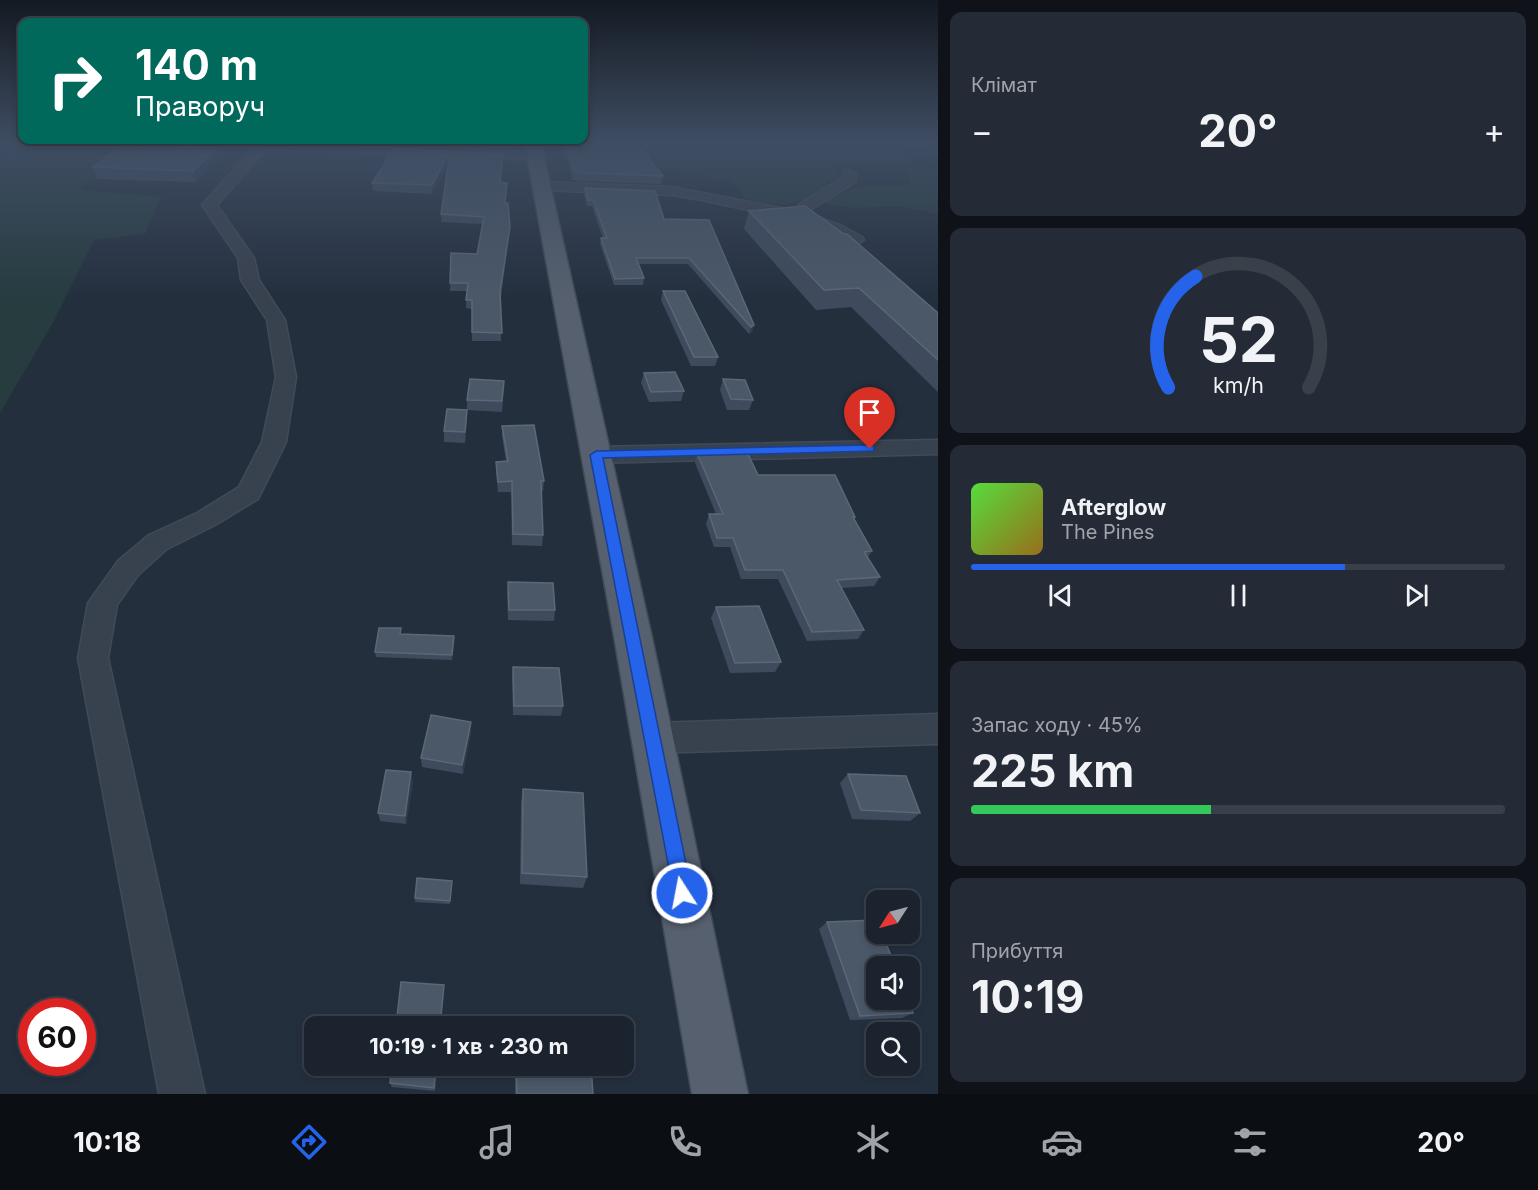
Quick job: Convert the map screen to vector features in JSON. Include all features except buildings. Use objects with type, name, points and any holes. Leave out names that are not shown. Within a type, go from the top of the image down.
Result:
[{"type":"main road","points":[[543,195],[652,738],[720,1094]]},
{"type":"street","points":[[182,1094],[93,658],[103,603],[128,568],[158,542],[206,519],[249,493],[274,442],[286,377],[276,320],[250,280],[246,258],[209,205],[218,195]]},
{"type":"street","points":[[691,195],[803,218],[834,228],[856,240]]},
{"type":"street","points":[[803,218],[803,208],[826,195]]},
{"type":"street","points":[[596,455],[938,447]]},
{"type":"street","points":[[652,738],[938,729]]},
{"type":"green space","points":[[0,195],[161,197],[145,234],[94,240],[54,321],[0,413]]},
{"type":"green space","points":[[815,195],[801,201],[782,204],[763,203],[741,196]]},
{"type":"green space","points":[[834,195],[938,195],[938,214],[898,206],[855,208],[827,204],[826,198]]},
{"type":"route","points":[[682,893],[596,455],[870,449]]}]
